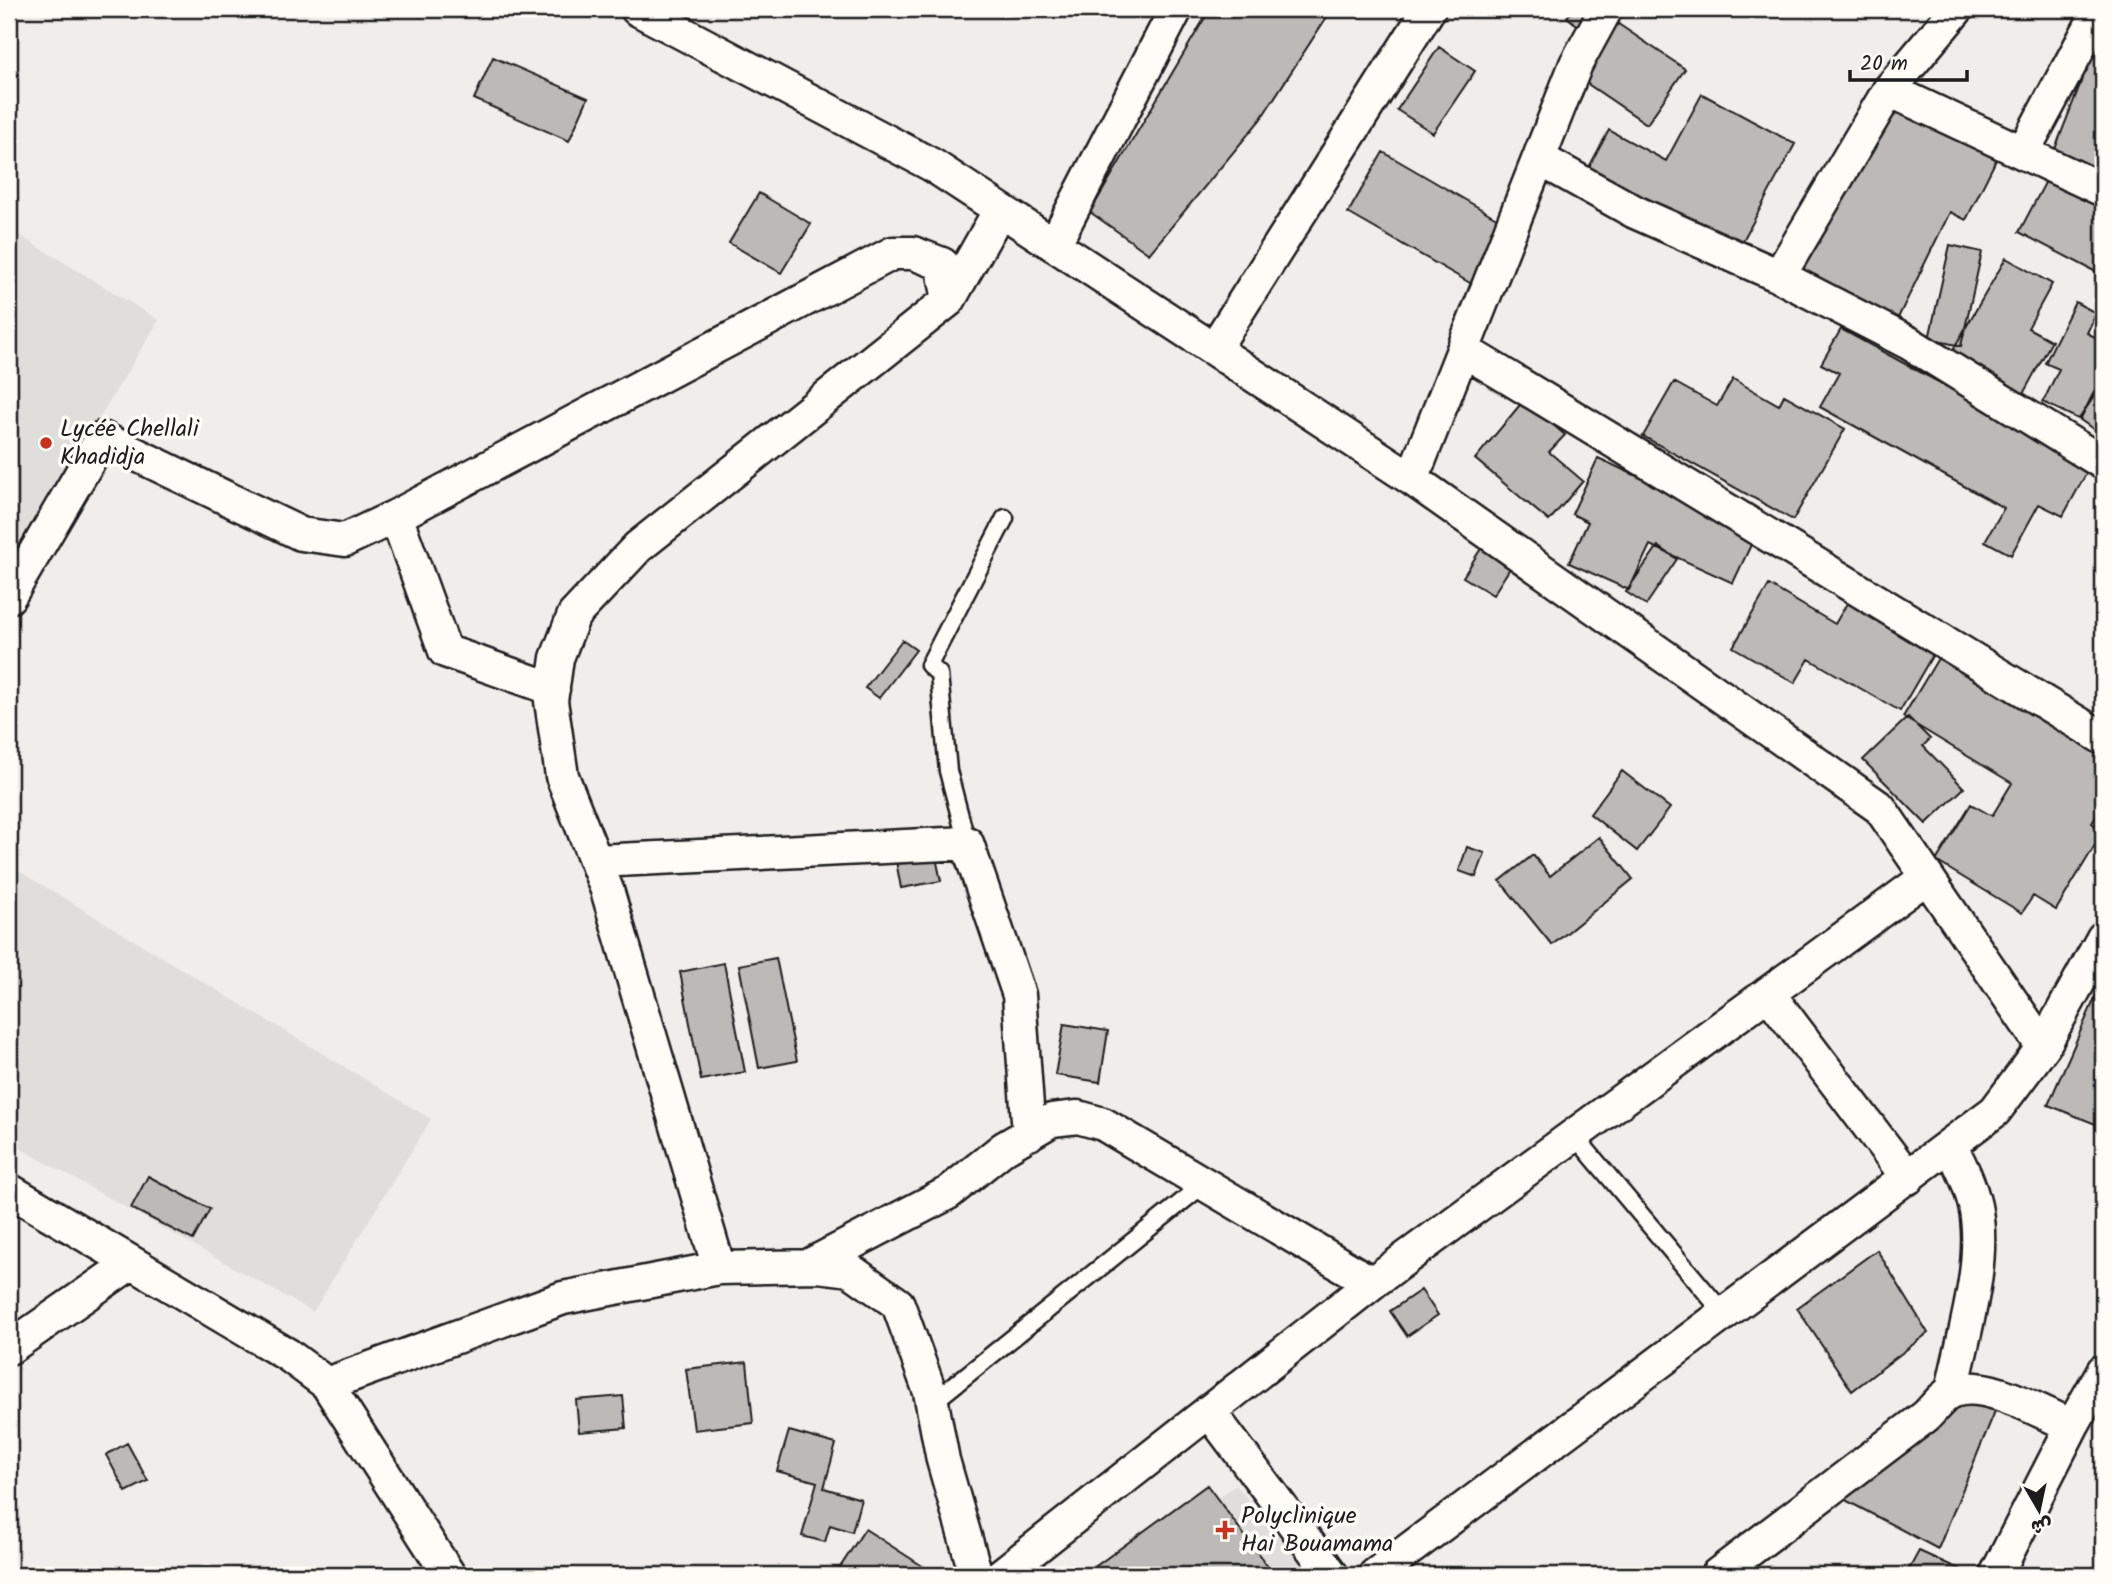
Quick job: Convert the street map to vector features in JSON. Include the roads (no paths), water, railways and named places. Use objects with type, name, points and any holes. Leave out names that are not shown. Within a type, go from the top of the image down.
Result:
[{"type":"street","points":[[637,9],[932,165],[1412,479],[1880,808],[2043,1047]]},
{"type":"street","points":[[1054,245],[1175,9]]},
{"type":"street","points":[[1214,349],[1429,9]]},
{"type":"street","points":[[1412,479],[1576,64],[1606,9]]},
{"type":"street","points":[[1779,276],[1889,90],[1957,9]]},
{"type":"street","points":[[2023,152],[2100,9]]},
{"type":"street","points":[[1889,90],[2103,190]]},
{"type":"street","points":[[1540,159],[1635,212],[1779,276],[1909,343],[2103,463]]},
{"type":"street","points":[[719,1268],[596,861],[562,776],[551,701],[557,657],[574,615],[638,547],[949,300],[1000,210]]},
{"type":"street","points":[[9,597],[102,438],[301,534],[345,540],[396,516],[893,253],[913,253],[942,264],[949,300]]},
{"type":"street","points":[[1463,350],[2103,738]]},
{"type":"street","points":[[396,516],[445,651],[552,689]]},
{"type":"street","points":[[596,861],[967,843],[1019,995],[1029,1134]]},
{"type":"street","points":[[1002,1575],[1372,1283],[1927,877]]},
{"type":"street","points":[[1375,1575],[1995,1111],[2043,1047],[2103,938]]},
{"type":"street","points":[[1768,993],[1908,1178]]},
{"type":"street","points":[[806,1267],[948,1194],[1004,1148],[1052,1120],[1077,1117],[1103,1124],[1372,1283]]},
{"type":"street","points":[[1951,1146],[1966,1176],[1975,1207],[1978,1240],[1975,1272],[1952,1391]]},
{"type":"street","points":[[9,1190],[288,1355],[327,1384],[449,1575]]},
{"type":"street","points":[[9,1348],[131,1263]]},
{"type":"street","points":[[327,1384],[563,1298],[719,1268],[806,1267],[850,1270],[898,1304],[932,1403],[943,1461],[976,1575]]},
{"type":"street","points":[[1996,1575],[2103,1371]]},
{"type":"street","points":[[1717,1575],[1926,1416],[1952,1391],[1966,1388],[1994,1392],[2072,1426]]},
{"type":"street","points":[[1209,1411],[1332,1575]]},
{"type":"lane","points":[[967,843],[948,771],[939,674],[929,665],[1005,518]]},
{"type":"lane","points":[[1574,1135],[1725,1315]]},
{"type":"lane","points":[[932,1403],[1204,1184]]},
{"type":"place","name":"Lycée Chellali Khadidja","points":[[46,443]]},
{"type":"place","name":"Polyclinique Hai Bouamama","points":[[1225,1530]]}]
